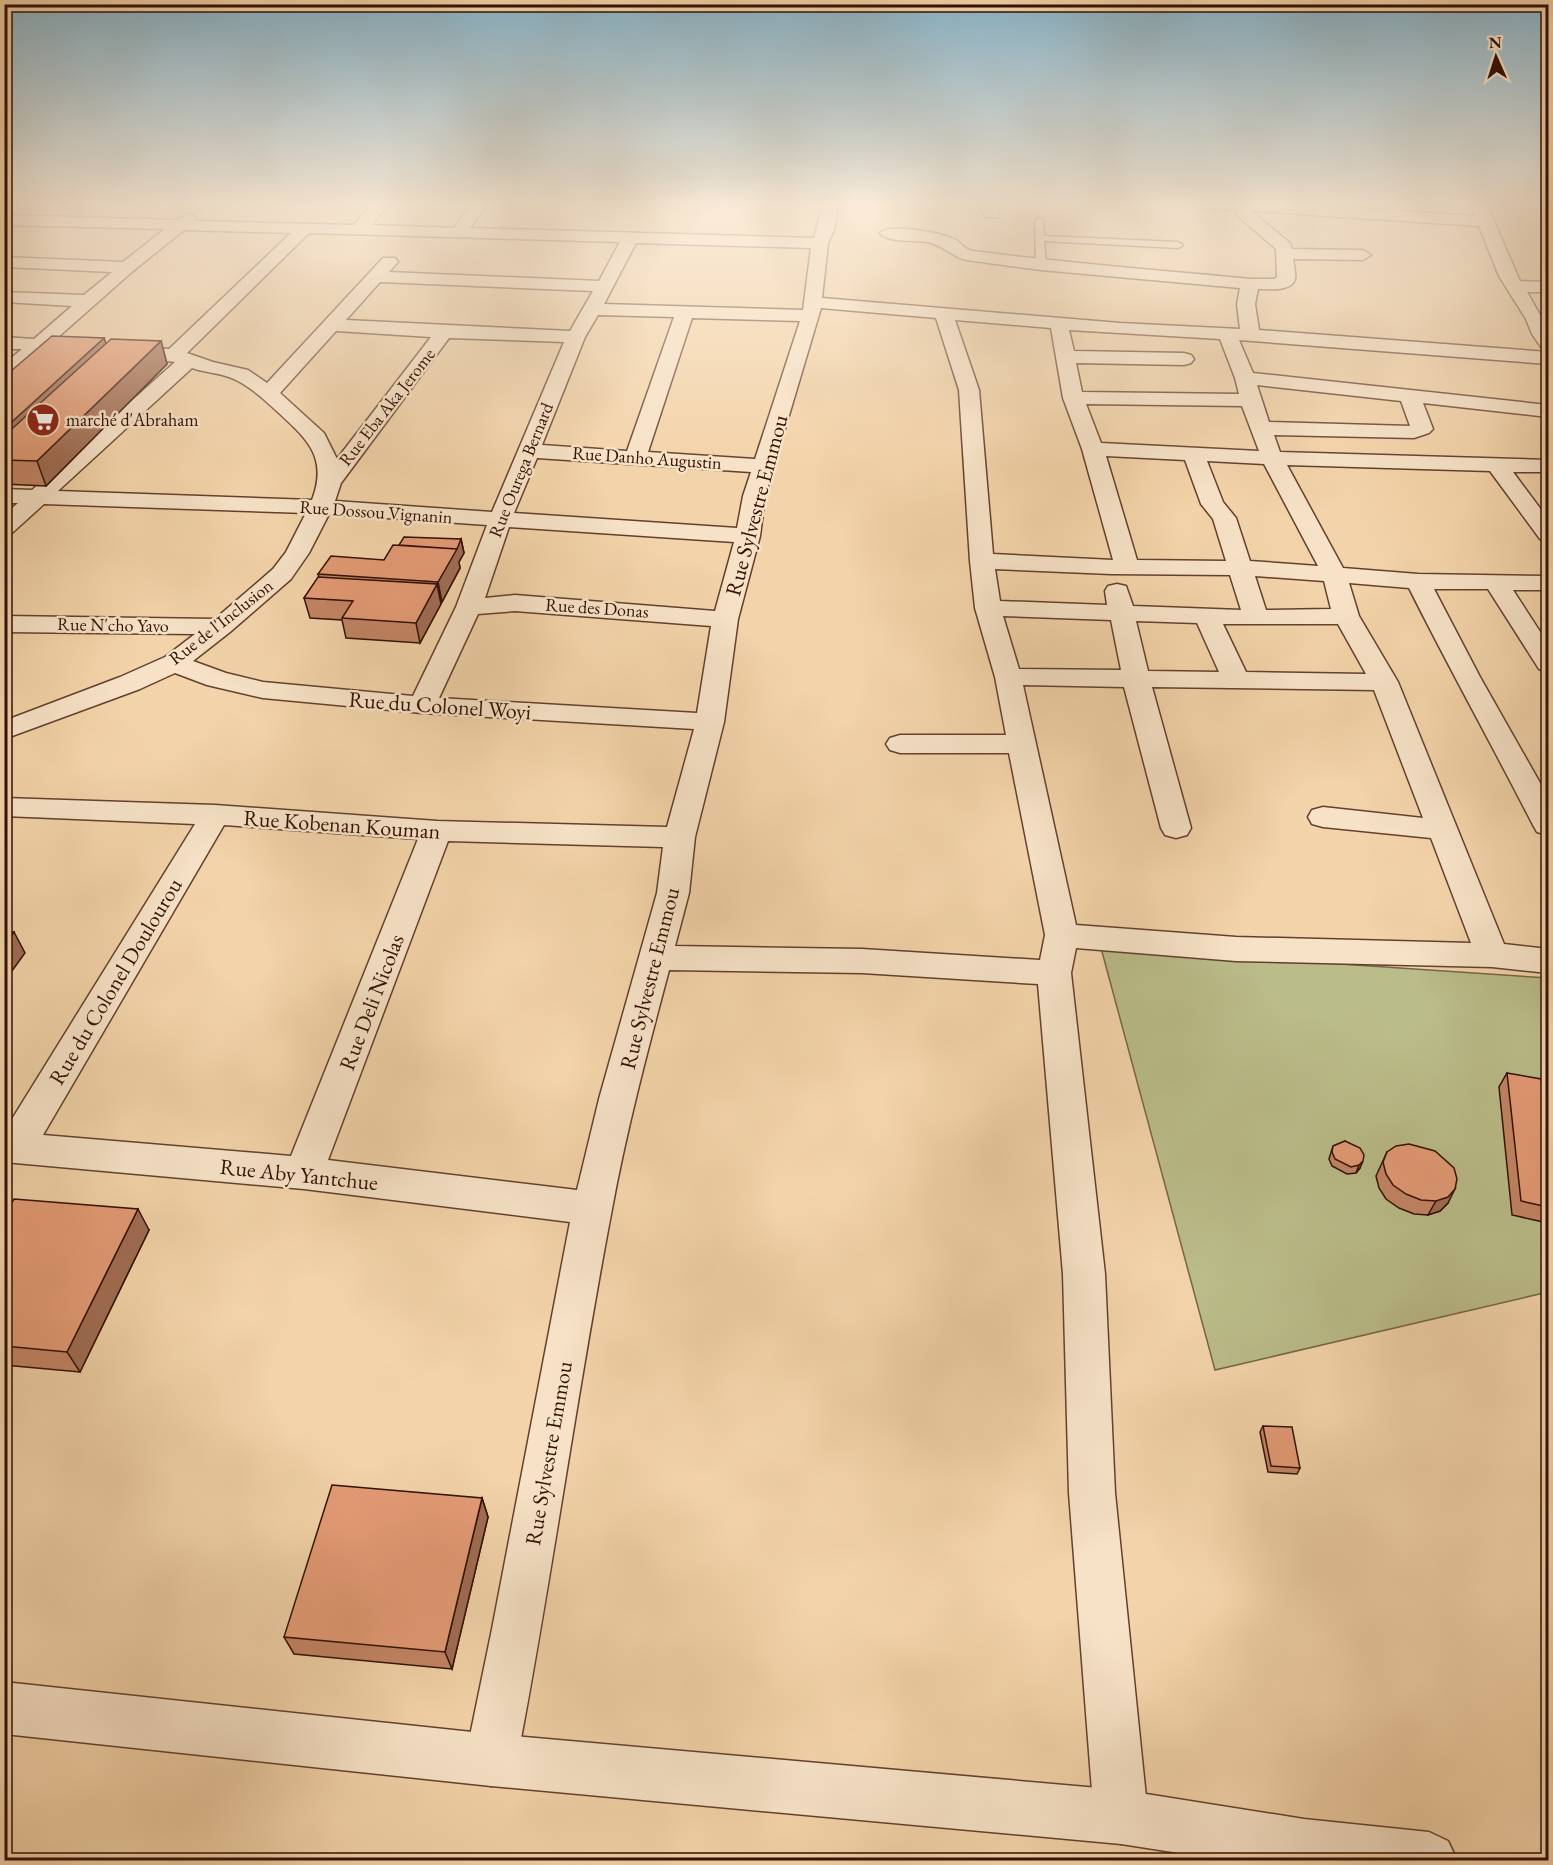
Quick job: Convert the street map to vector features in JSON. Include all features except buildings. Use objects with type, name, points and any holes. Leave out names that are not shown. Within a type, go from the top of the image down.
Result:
[{"type":"street","points":[[4,375],[102,290]]},
{"type":"street","points":[[4,528],[36,497],[113,431],[246,290]]},
{"type":"street","points":[[269,393],[364,290]]},
{"type":"street","name":"Rue Ourega Bernard","points":[[422,705],[469,607],[500,520],[576,337],[594,309],[601,290]]},
{"type":"street","name":"Rue Sylvestre Emmou","points":[[491,1760],[517,1629],[592,1208],[654,958],[673,893],[680,837],[710,722],[725,619],[748,536],[754,496],[811,309],[814,290]]},
{"type":"street","points":[[1249,290],[1246,304],[1250,335]]},
{"type":"street","points":[[1517,290],[1546,337]]},
{"type":"street","points":[[4,297],[89,302]]},
{"type":"street","points":[[594,309],[686,312],[811,309],[943,313],[1120,329],[1227,333],[1548,358]]},
{"type":"street","points":[[636,458],[686,312]]},
{"type":"street","points":[[943,313],[969,390],[982,561],[988,608],[1008,676],[1022,744],[1058,954],[1084,1274],[1092,1493],[1121,1817]]},
{"type":"street","points":[[1059,324],[1073,398],[1093,448],[1119,567],[1123,612],[1136,679],[1176,828]]},
{"type":"street","points":[[333,325],[576,337]]},
{"type":"street","name":"Rue Eba Aka Jerome","points":[[330,482],[444,332]]},
{"type":"street","points":[[1227,333],[1245,378],[1259,428],[1272,458],[1335,576],[1346,616],[1384,682],[1492,955]]},
{"type":"street","points":[[4,343],[99,347],[181,358],[241,374],[269,393],[316,437],[325,455],[330,482]]},
{"type":"street","points":[[1065,357],[1184,359]]},
{"type":"street","points":[[1245,378],[1548,411]]},
{"type":"street","points":[[1259,428],[1414,432],[1422,429],[1410,397]]},
{"type":"street","points":[[1073,398],[1250,400]]},
{"type":"street","points":[[1093,448],[1194,455],[1548,466]]},
{"type":"street","name":"Rue Danho Augustin","points":[[529,451],[765,466]]},
{"type":"street","points":[[1194,455],[1212,504],[1224,518],[1256,618]]},
{"type":"street","points":[[1497,465],[1548,534]]},
{"type":"street","name":"Rue de l'Inclusion","points":[[4,731],[130,683],[174,663],[221,627],[282,574],[297,553],[321,507],[330,482]]},
{"type":"street","name":"Rue Dossou Vignanin","points":[[4,496],[321,507],[748,536]]},
{"type":"street","points":[[982,561],[1119,567],[1240,568],[1418,581],[1548,583]]},
{"type":"street","points":[[1418,581],[1548,825]]},
{"type":"street","points":[[1496,583],[1548,663]]},
{"type":"street","name":"Rue des Donas","points":[[469,607],[515,603],[725,619]]},
{"type":"street","points":[[988,608],[1207,617],[1346,616]]},
{"type":"street","points":[[1207,617],[1236,679]]},
{"type":"street","name":"Rue N'cho Yavo","points":[[4,624],[221,627]]},
{"type":"street","name":"Rue du Colonel Woyi","points":[[174,663],[217,680],[263,690],[422,705],[710,722]]},
{"type":"street","points":[[1008,676],[1384,682]]},
{"type":"street","points":[[900,744],[1022,744]]},
{"type":"street","name":"Rue Kobenan Kouman","points":[[4,807],[215,815],[437,831],[680,837]]},
{"type":"street","name":"Rue du Colonel Doulourou","points":[[10,1147],[215,815]]},
{"type":"street","points":[[1323,817],[1443,830]]},
{"type":"street","name":"Rue Deli Nicolas","points":[[304,1173],[437,831]]},
{"type":"street","points":[[654,958],[862,962],[1236,949],[1492,955],[1548,961]]},
{"type":"street","name":"Rue Aby Yantchue","points":[[10,1147],[304,1173],[592,1208]]},
{"type":"street","points":[[4,1708],[491,1760],[1121,1817],[1304,1846],[1429,1860]]},
{"type":"green space","points":[[1101,948],[1548,978],[1548,1292],[1215,1370]]},
{"type":"place","name":"marché d'Abraham","points":[[43,420]]}]
